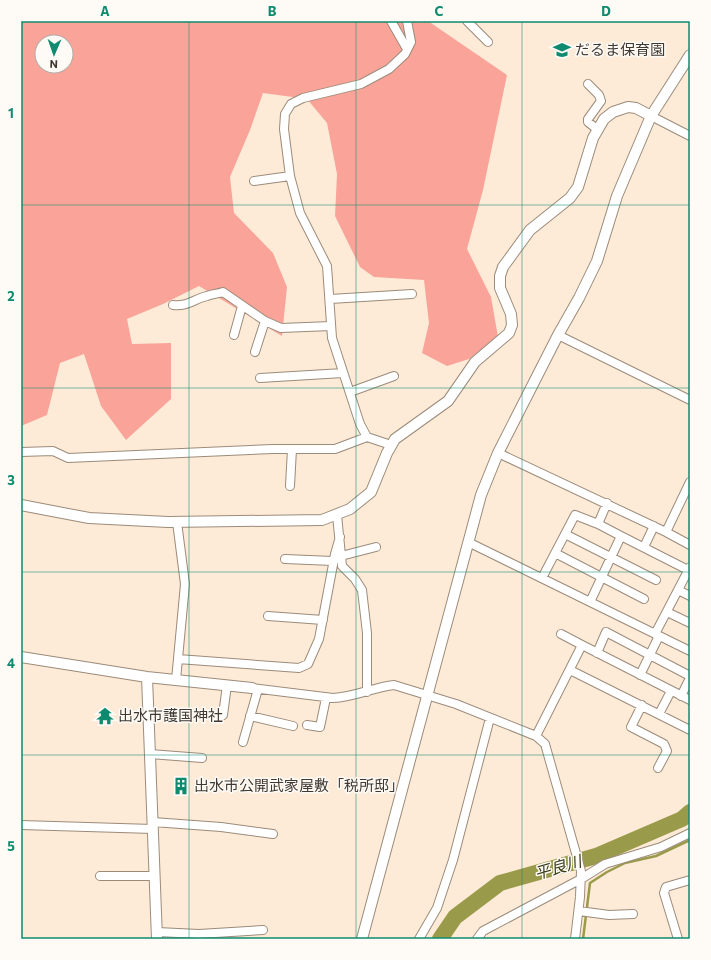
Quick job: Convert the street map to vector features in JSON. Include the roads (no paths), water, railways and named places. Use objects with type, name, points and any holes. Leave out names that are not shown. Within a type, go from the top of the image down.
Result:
[{"type":"street","points":[[392,21],[407,49]]},
{"type":"street","points":[[367,437],[360,424],[332,338],[327,266],[300,214],[290,176],[284,129],[286,114],[291,104],[303,98],[361,84],[389,68],[407,49],[411,42],[407,21]]},
{"type":"street","points":[[467,21],[488,42]]},
{"type":"street","points":[[362,939],[468,542],[482,495],[498,453],[597,261],[617,196],[651,116],[690,55]]},
{"type":"street","points":[[588,84],[599,95],[600,102],[588,119],[588,122],[598,130]]},
{"type":"street","points":[[21,505],[89,518],[177,522],[322,520],[350,509],[371,492],[391,445],[396,439],[448,401],[475,362],[509,333],[512,325],[511,314],[500,288],[500,276],[503,267],[530,230],[570,198],[578,186],[593,138],[604,120],[622,107],[636,108],[690,136]]},
{"type":"street","points":[[254,181],[290,176]]},
{"type":"street","points":[[173,305],[180,306],[192,303],[205,296],[223,292],[264,321],[281,328],[332,326]]},
{"type":"street","points":[[330,299],[412,294]]},
{"type":"street","points":[[234,335],[242,306]]},
{"type":"street","points":[[255,352],[264,321]]},
{"type":"street","points":[[558,335],[690,400]]},
{"type":"street","points":[[260,378],[343,373]]},
{"type":"street","points":[[350,392],[394,376]]},
{"type":"street","points":[[21,452],[53,451],[68,458],[292,449],[335,449],[367,437],[391,445]]},
{"type":"street","points":[[290,486],[292,449]]},
{"type":"street","points":[[498,453],[607,503],[690,545]]},
{"type":"street","points":[[666,532],[690,482]]},
{"type":"street","points":[[598,524],[607,503]]},
{"type":"street","points":[[338,515],[342,566],[356,579],[362,590],[367,633],[367,692]]},
{"type":"street","points":[[542,578],[575,515],[598,524],[689,570],[667,612],[650,655],[640,675]]},
{"type":"street","points":[[176,680],[185,584],[177,522]]},
{"type":"street","points":[[644,547],[654,526]]},
{"type":"street","points":[[565,534],[656,580]]},
{"type":"street","points":[[590,602],[621,536]]},
{"type":"street","points":[[178,659],[299,668],[308,664],[319,639],[333,561],[340,537]]},
{"type":"street","points":[[468,542],[690,651]]},
{"type":"street","points":[[341,556],[376,547]]},
{"type":"street","points":[[555,553],[644,599]]},
{"type":"street","points":[[285,559],[333,561]]},
{"type":"street","points":[[678,590],[690,596]]},
{"type":"street","points":[[667,612],[690,623]]},
{"type":"street","points":[[268,616],[323,620]]},
{"type":"street","points":[[597,653],[606,632],[690,677],[682,696]]},
{"type":"street","points":[[561,634],[690,700]]},
{"type":"street","points":[[536,736],[582,646]]},
{"type":"street","points":[[21,657],[147,677],[227,685],[326,698],[346,698],[394,685],[427,694],[536,736],[545,744],[571,832],[581,875],[579,912],[575,939]]},
{"type":"street","points":[[570,670],[690,730]]},
{"type":"street","points":[[147,677],[157,936],[263,930]]},
{"type":"street","points":[[218,718],[223,715],[227,685]]},
{"type":"street","points":[[243,742],[255,689]]},
{"type":"street","points":[[660,714],[671,691]]},
{"type":"street","points":[[307,725],[320,727],[326,698]]},
{"type":"street","points":[[642,706],[631,727],[664,744],[666,751],[658,768]]},
{"type":"street","points":[[250,716],[293,726]]},
{"type":"street","points":[[418,939],[437,908],[453,860],[490,718]]},
{"type":"street","points":[[150,754],[202,758]]},
{"type":"street","points":[[21,825],[220,826],[274,834]]},
{"type":"street","points":[[476,939],[483,932],[581,875],[605,864],[661,847],[690,833]]},
{"type":"street","points":[[100,876],[155,876]]},
{"type":"street","points":[[678,939],[664,893],[666,887],[690,880]]},
{"type":"street","points":[[579,912],[609,915],[632,914]]},
{"type":"waterway","name":"平良川","points":[[440,939],[455,917],[500,883],[596,856],[682,819],[690,812]]},
{"type":"waterway","points":[[583,939],[590,883],[625,863],[656,856],[690,840]]},
{"type":"place","name":"だるま保育園","points":[[562,50]]},
{"type":"place","name":"出水市護国神社","points":[[105,716]]},
{"type":"place","name":"出水市公開武家屋敷「税所邸」","points":[[181,786]]}]
